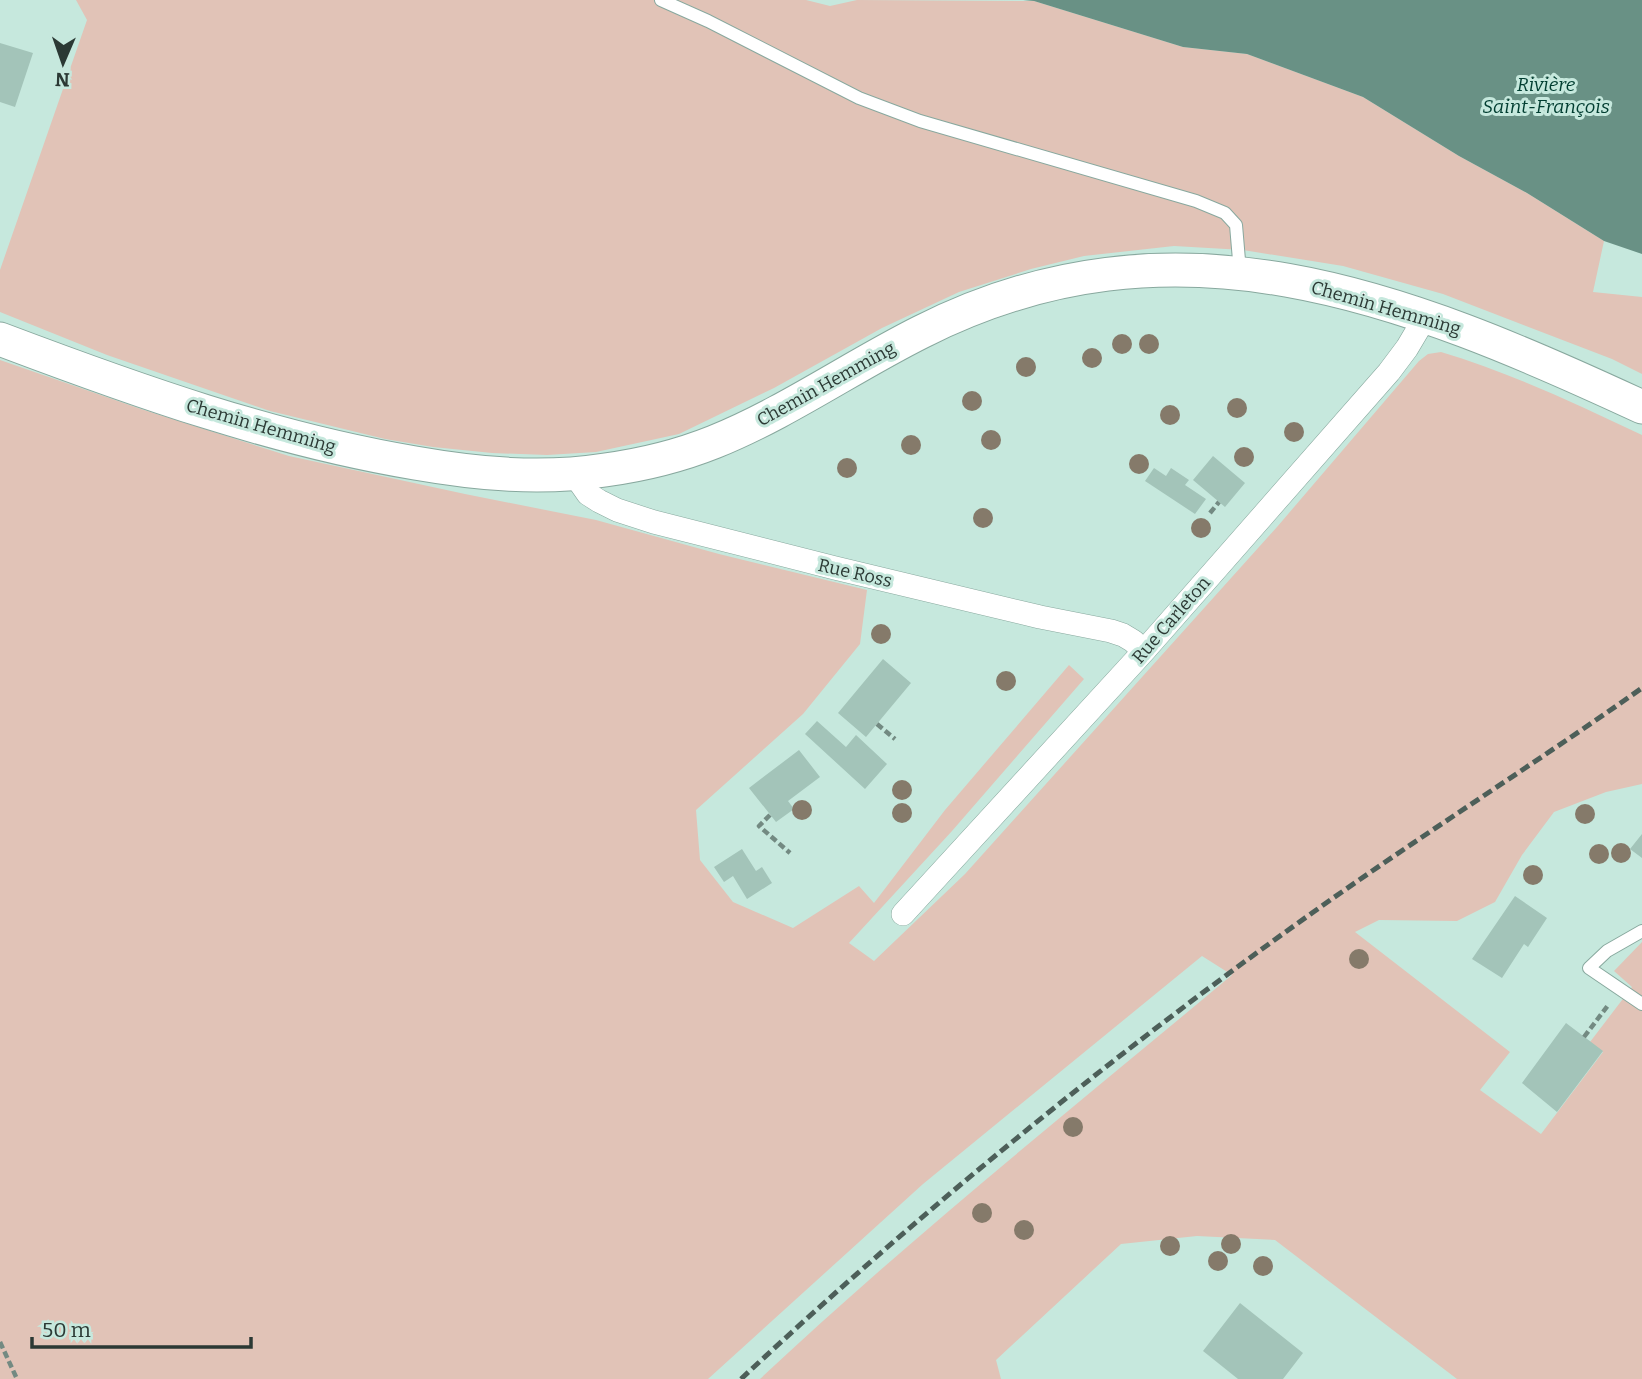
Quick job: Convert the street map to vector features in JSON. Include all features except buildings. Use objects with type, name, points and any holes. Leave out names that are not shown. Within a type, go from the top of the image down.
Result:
[{"type":"street","name":"Chemin Hemming","points":[[0,339],[186,404],[321,445],[472,472],[533,475],[579,473],[644,464],[711,443],[772,414],[922,332],[964,313],[1016,295],[1065,281],[1128,272],[1165,270],[1240,273],[1284,279],[1342,292],[1426,316],[1566,372],[1642,407]]},
{"type":"street","name":"Rue Carleton","points":[[902,914],[1144,651],[1389,372],[1426,316]]},
{"type":"street","name":"Rue Ross","points":[[579,473],[581,484],[588,494],[598,501],[653,522],[1040,617],[1111,631],[1133,641],[1144,651]]},
{"type":"lane","points":[[661,0],[859,98],[920,121],[1196,201],[1225,213],[1236,225],[1240,273]]},
{"type":"lane","points":[[1642,931],[1606,951],[1589,968],[1642,1004]]},
{"type":"path","points":[[1210,513],[1219,502]]},
{"type":"path","points":[[877,724],[895,738]]},
{"type":"path","points":[[770,816],[760,826],[790,853]]},
{"type":"path","points":[[1584,1037],[1620,990]]},
{"type":"path","points":[[0,1342],[18,1379]]},
{"type":"shaded area","points":[[76,0],[806,0],[830,6],[857,0],[1034,1],[1183,47],[1247,54],[1363,97],[1459,156],[1527,193],[1604,241],[1593,292],[1642,297],[1642,374],[1612,359],[1443,294],[1343,266],[1243,250],[1174,246],[1084,256],[1031,269],[959,292],[882,328],[774,388],[679,434],[596,452],[547,455],[492,453],[385,439],[270,411],[107,355],[0,312],[0,270],[87,20]]},
{"type":"shaded area","points":[[1441,352],[1518,379],[1642,435],[1642,784],[1606,792],[1554,812],[1522,855],[1495,902],[1457,921],[1379,920],[1355,932],[1510,1052],[1480,1090],[1541,1134],[1603,1052],[1590,1042],[1632,987],[1614,971],[1642,942],[1642,1379],[1457,1379],[1275,1240],[1197,1236],[1121,1244],[996,1360],[1001,1379],[760,1379],[934,1224],[1232,975],[1202,956],[923,1184],[708,1379],[0,1379],[0,360],[289,456],[596,520],[719,554],[867,590],[860,644],[803,714],[696,810],[700,860],[733,902],[793,928],[859,886],[874,903],[945,810],[1069,665],[1084,679],[952,831],[849,943],[874,961],[965,874],[1277,527],[1419,361],[1428,354]]},
{"type":"water","name":"Rivière Saint-François","points":[[1023,0],[1642,0],[1642,254],[1604,241],[1363,97],[1247,54],[1183,47],[1034,1]]},
{"type":"railway","points":[[741,1379],[948,1195],[1163,1023],[1353,884],[1642,688]]}]
